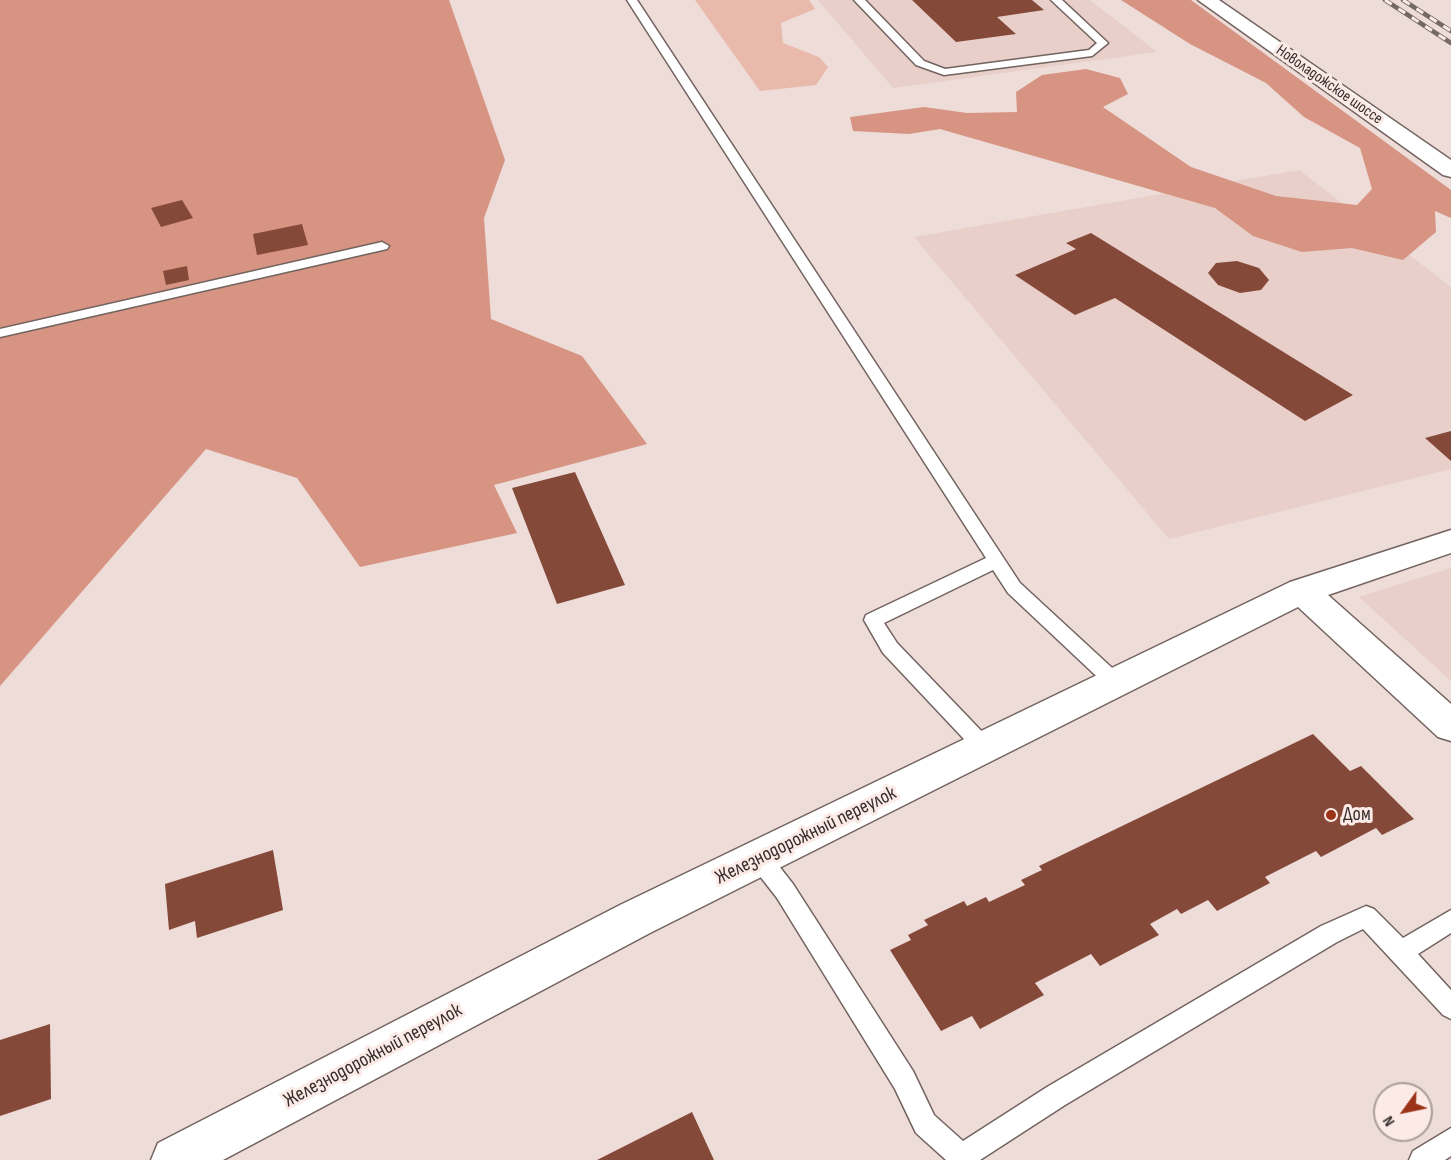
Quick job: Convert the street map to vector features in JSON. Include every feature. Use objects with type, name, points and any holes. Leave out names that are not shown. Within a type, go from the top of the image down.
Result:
[{"type":"street","name":"Новоладожское шоссе","points":[[1207,0],[1451,170]]},
{"type":"street","name":"Железнодорожный переулок","points":[[175,1160],[635,919],[1302,591],[1451,542]]},
{"type":"street","points":[[1302,591],[1451,726]]},
{"type":"lane","points":[[632,0],[1014,588],[1116,683]]},
{"type":"lane","points":[[859,0],[920,63],[944,72],[1092,53],[1103,43],[1056,0]]},
{"type":"lane","points":[[0,333],[382,246]]},
{"type":"lane","points":[[985,748],[890,648],[873,620],[996,561]]},
{"type":"lane","points":[[760,859],[785,891],[897,1070],[925,1124],[964,1158],[1056,1096],[1329,934],[1366,916],[1451,1007]]},
{"type":"lane","points":[[1401,952],[1451,920]]},
{"type":"lane","points":[[1422,1160],[1451,1141]]},
{"type":"shaded area","points":[[0,0],[449,0],[505,160],[484,218],[491,319],[582,356],[647,444],[494,485],[517,533],[360,567],[297,478],[206,449],[0,686]]},
{"type":"shaded area","points":[[695,0],[809,0],[815,9],[781,23],[783,43],[819,57],[828,67],[816,85],[760,91]]},
{"type":"shaded area","points":[[818,0],[1090,0],[1157,52],[893,88]]},
{"type":"shaded area","points":[[1121,0],[1191,0],[1451,190],[1451,218],[1435,211],[1436,232],[1403,260],[1352,248],[1302,252],[1253,236],[1215,208],[940,129],[909,134],[853,131],[850,117],[924,107],[967,113],[1017,112],[1016,92],[1042,75],[1086,69],[1120,78],[1128,94],[1103,107],[1191,167],[1276,196],[1357,205],[1372,189],[1360,148],[1304,117],[1266,83],[1190,44]]},
{"type":"shaded area","points":[[1299,170],[1451,287],[1451,469],[1169,539],[914,237]]},
{"type":"shaded area","points":[[1451,568],[1451,681],[1359,597]]},
{"type":"building","points":[[912,0],[1032,0],[1044,10],[997,17],[1016,34],[956,42]]},
{"type":"building","points":[[182,200],[193,218],[161,227],[151,208]]},
{"type":"building","points":[[302,224],[308,245],[257,255],[253,234]]},
{"type":"building","points":[[1091,233],[1353,395],[1305,421],[1115,298],[1075,315],[1015,275],[1076,249],[1066,243]]},
{"type":"building","points":[[1237,261],[1259,268],[1269,280],[1261,290],[1240,293],[1218,285],[1208,273],[1216,263]]},
{"type":"building","points":[[187,266],[189,280],[166,285],[163,271]]},
{"type":"building","points":[[1451,431],[1451,461],[1425,438]]},
{"type":"building","points":[[575,472],[625,585],[557,604],[512,488]]},
{"type":"building","points":[[1313,734],[1350,771],[1361,766],[1414,819],[1382,835],[1376,828],[1321,857],[1316,851],[1265,877],[1270,883],[1217,911],[1208,900],[1181,914],[1177,909],[1150,924],[1159,935],[1100,966],[1091,954],[1035,983],[1044,995],[980,1029],[972,1016],[941,1031],[890,950],[911,940],[908,935],[928,925],[924,920],[964,901],[967,906],[986,897],[989,902],[1025,885],[1021,880],[1042,870],[1039,866]]},
{"type":"building","points":[[273,850],[283,910],[197,938],[195,921],[169,930],[165,884]]},
{"type":"building","points":[[50,1024],[51,1099],[0,1116],[0,1040]]},
{"type":"building","points":[[692,1112],[714,1160],[597,1160]]},
{"type":"railway","points":[[1385,0],[1451,43]]},
{"type":"railway","points":[[1403,0],[1451,31]]},
{"type":"place","name":"Дом","points":[[1331,815]]}]
